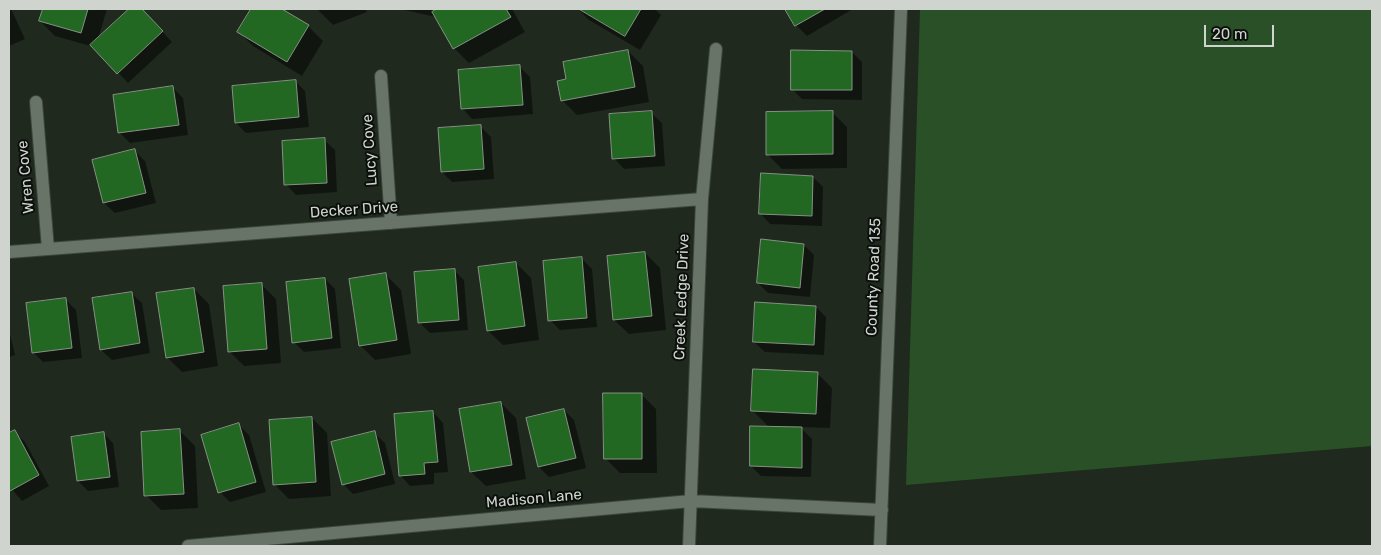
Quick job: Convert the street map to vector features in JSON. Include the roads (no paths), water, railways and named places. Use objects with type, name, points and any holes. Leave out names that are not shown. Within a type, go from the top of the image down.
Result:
[{"type":"street","name":"County Road 135","points":[[880,546],[901,9]]},
{"type":"street","name":"Creek Ledge Drive","points":[[689,546],[702,199],[716,49]]},
{"type":"street","name":"Lucy Cove","points":[[381,76],[391,223]]},
{"type":"street","name":"Wren Cove","points":[[36,102],[48,249]]},
{"type":"street","name":"Decker Drive","points":[[9,252],[702,199]]},
{"type":"street","name":"Madison Lane","points":[[188,546],[691,501],[882,510]]}]
